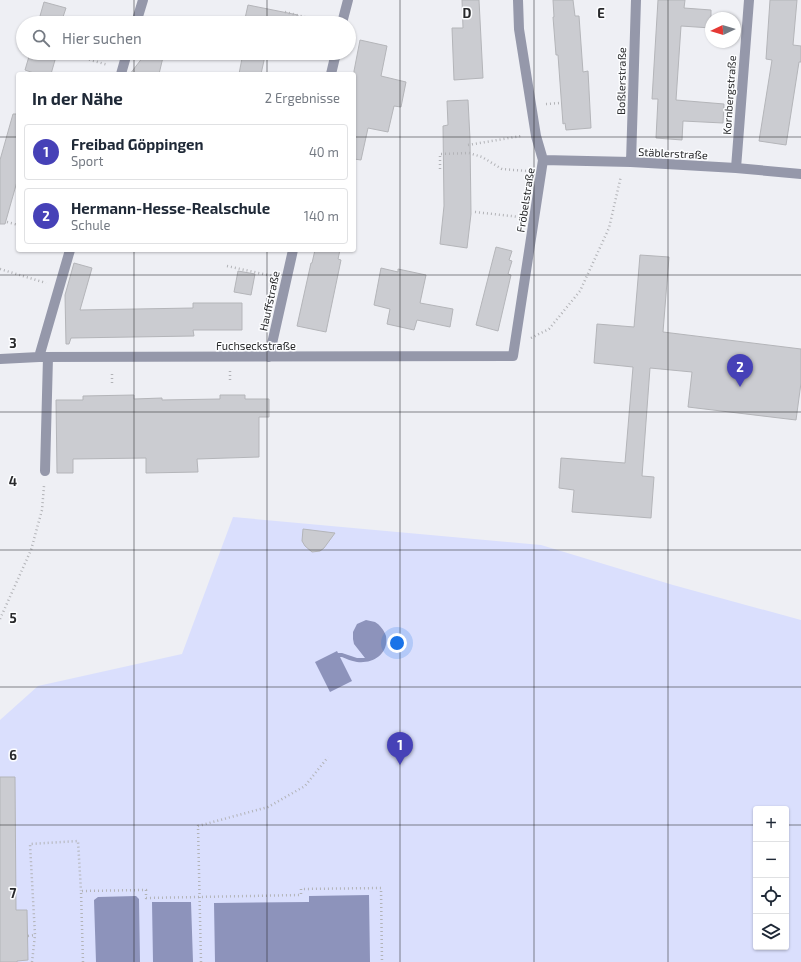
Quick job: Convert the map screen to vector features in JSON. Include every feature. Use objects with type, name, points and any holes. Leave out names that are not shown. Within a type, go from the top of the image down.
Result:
[{"type":"street","points":[[138,16],[143,0]]},
{"type":"street","points":[[344,16],[348,0]]},
{"type":"street","name":"Fröbelstraße","points":[[513,351],[543,160],[536,133],[520,29],[518,0]]},
{"type":"street","name":"Boßlerstraße","points":[[628,162],[636,0]]},
{"type":"street","name":"Kornbergstraße","points":[[736,168],[749,0]]},
{"type":"street","points":[[122,71],[125,60]]},
{"type":"street","points":[[331,72],[334,60]]},
{"type":"street","name":"Stäblerstraße","points":[[543,160],[628,162],[736,168],[801,174]]},
{"type":"street","points":[[46,471],[43,357],[59,287],[69,252]]},
{"type":"street","name":"Hauffstraße","points":[[269,357],[293,252]]},
{"type":"street","name":"Fuchseckstraße","points":[[0,359],[43,357],[269,357],[513,351]]},
{"type":"path","points":[[284,12],[300,16]]},
{"type":"path","points":[[88,60],[122,71]]},
{"type":"path","points":[[468,145],[536,133]]},
{"type":"path","points":[[440,169],[440,154],[469,153],[482,157],[502,169],[541,172]]},
{"type":"path","points":[[513,351],[549,329],[580,291],[609,228],[628,162]]},
{"type":"path","points":[[475,212],[534,219]]},
{"type":"path","points":[[7,222],[16,224]]},
{"type":"path","points":[[227,266],[286,280]]},
{"type":"path","points":[[0,269],[59,287]]},
{"type":"path","points":[[0,619],[31,550],[42,510],[46,471]]},
{"type":"path","points":[[200,962],[198,826],[268,807],[305,786],[328,757]]},
{"type":"path","points":[[32,962],[35,935],[30,844],[78,841],[83,962]]},
{"type":"path","points":[[81,891],[146,890],[146,898],[301,895],[301,889],[381,888],[382,962]]},
{"type":"path","points":[[28,936],[35,935]]},
{"type":"shaded area","points":[[233,517],[541,545],[673,585],[801,620],[801,962],[0,962],[0,720],[38,686],[182,654]]},
{"type":"shaded area","points":[[366,620],[375,622],[383,630],[386,636],[385,648],[379,656],[369,661],[357,662],[340,657],[352,681],[330,692],[315,662],[337,651],[338,653],[357,658],[365,658],[354,644],[353,632],[357,624]]},
{"type":"shaded area","points":[[369,895],[370,962],[215,962],[214,903],[309,902],[309,896]]},
{"type":"shaded area","points":[[136,896],[139,899],[140,962],[96,962],[94,900],[98,897]]},
{"type":"shaded area","points":[[152,902],[191,902],[193,962],[153,962]]},
{"type":"building","points":[[462,0],[479,0],[483,78],[454,80],[452,28],[463,28]]},
{"type":"building","points":[[553,0],[573,0],[575,16],[579,16],[583,72],[588,71],[591,128],[566,130],[565,123],[563,124],[558,55],[556,55]]},
{"type":"building","points":[[658,0],[685,0],[684,8],[711,10],[711,12],[705,12],[705,28],[681,26],[676,100],[724,104],[723,123],[683,121],[682,140],[656,138],[658,99],[652,99]]},
{"type":"building","points":[[770,0],[797,0],[793,45],[801,46],[801,62],[799,62],[786,145],[759,141],[772,60],[766,59]]},
{"type":"building","points":[[44,2],[66,8],[63,16],[40,16]]},
{"type":"building","points":[[248,5],[298,15],[298,16],[246,16]]},
{"type":"building","points":[[360,40],[387,46],[381,76],[406,82],[401,107],[394,106],[388,132],[368,128],[361,160],[356,159],[356,72],[354,71]]},
{"type":"building","points":[[28,60],[55,60],[52,72],[31,72],[25,70]]},
{"type":"building","points":[[141,60],[162,60],[159,72],[132,72]]},
{"type":"building","points":[[242,60],[264,60],[261,72],[239,72]]},
{"type":"building","points":[[468,100],[471,214],[467,248],[440,244],[444,206],[443,126],[448,125],[447,101]]},
{"type":"building","points":[[13,114],[16,114],[16,185],[5,224],[0,224],[0,160]]},
{"type":"building","points":[[496,247],[512,251],[509,260],[512,261],[508,274],[511,275],[498,331],[476,325]]},
{"type":"building","points":[[315,252],[340,252],[338,259],[341,260],[326,332],[297,326]]},
{"type":"building","points":[[640,255],[669,257],[663,332],[801,349],[801,383],[796,420],[688,407],[692,372],[650,368],[642,476],[654,477],[651,518],[572,512],[574,490],[559,488],[561,458],[625,463],[633,367],[594,363],[597,324],[634,327]]},
{"type":"building","points":[[74,263],[92,268],[80,310],[193,308],[193,303],[242,303],[242,330],[193,330],[194,336],[71,338],[69,344],[66,344],[65,295]]},
{"type":"building","points":[[381,268],[398,272],[398,269],[426,275],[420,303],[453,309],[450,327],[417,320],[414,330],[387,324],[390,309],[374,305]]},
{"type":"building","points":[[238,271],[255,274],[251,295],[234,292]]},
{"type":"building","points":[[134,395],[134,399],[162,398],[162,400],[220,399],[220,395],[245,395],[245,399],[269,399],[269,417],[259,417],[259,457],[197,459],[198,472],[146,473],[146,458],[73,459],[73,473],[57,473],[56,400],[83,400],[83,396]]},
{"type":"building","points":[[303,529],[335,533],[324,548],[320,551],[312,552],[302,541]]},
{"type":"building","points":[[0,777],[15,777],[16,910],[27,910],[28,960],[17,962],[0,962]]},
{"type":"place","name":"Hermann-Hesse-Realschule","points":[[740,387]]},
{"type":"place","name":"Freibad Göppingen","points":[[400,765]]}]
